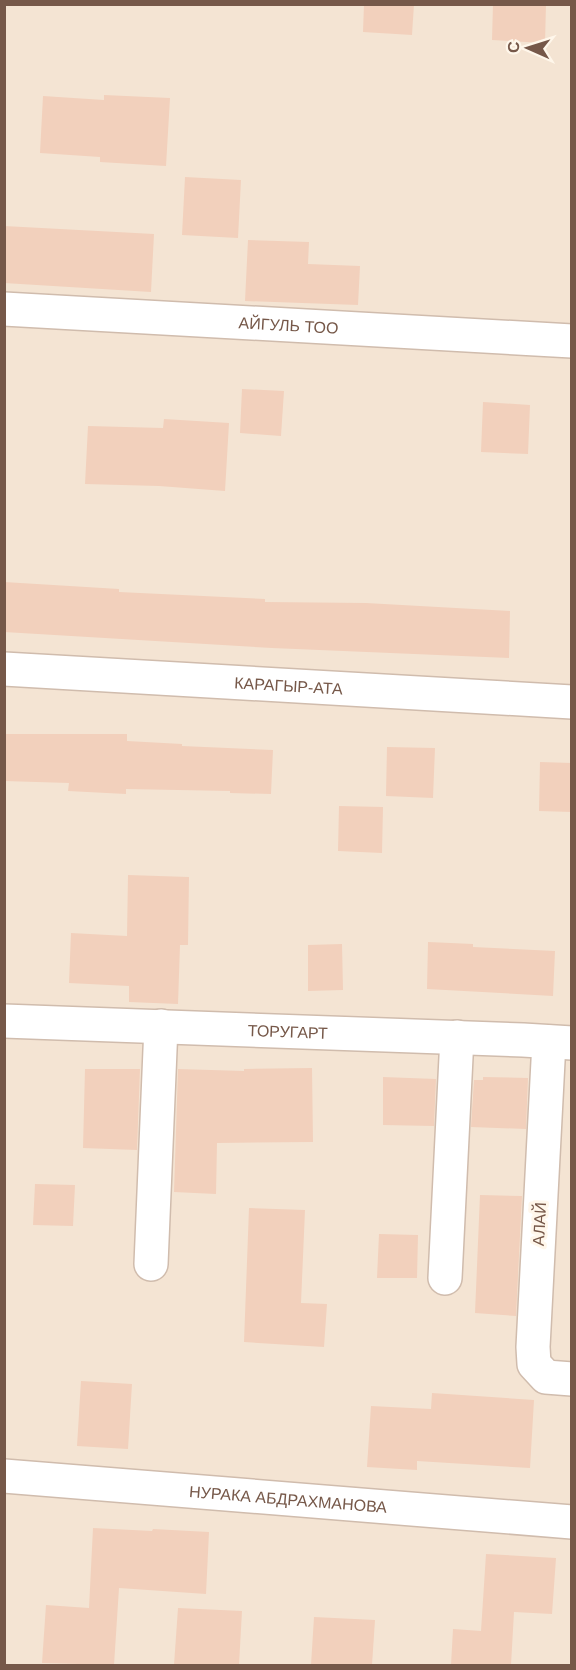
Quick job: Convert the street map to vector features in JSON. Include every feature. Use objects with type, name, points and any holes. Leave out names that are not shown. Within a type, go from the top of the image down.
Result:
[{"type":"street","name":"АЙГУЛЬ ТОО","points":[[4,309],[572,341]]},
{"type":"street","name":"КАРАГЫР-АТА","points":[[4,669],[572,702]]},
{"type":"street","name":"ТОРУГАРТ","points":[[4,1021],[457,1037],[560,1043]]},
{"type":"street","points":[[151,1264],[161,1026]]},
{"type":"street","points":[[445,1278],[457,1037]]},
{"type":"street","name":"АЛАЙ","points":[[560,1043],[533,1347],[534,1364],[546,1377],[572,1379]]},
{"type":"street","name":"НУРАКА АБДРАХМАНОВА","points":[[4,1476],[572,1522]]},
{"type":"shaded area","points":[[5,5],[571,5],[571,1665],[5,1665]]},
{"type":"building","points":[[364,4],[414,4],[412,35],[363,32]]},
{"type":"building","points":[[493,4],[546,4],[545,43],[492,40]]},
{"type":"building","points":[[104,95],[170,98],[166,166],[100,162],[100,157],[40,153],[43,96],[104,100]]},
{"type":"building","points":[[185,177],[241,180],[238,238],[182,235]]},
{"type":"building","points":[[4,226],[154,234],[151,292],[4,283]]},
{"type":"building","points":[[248,240],[309,242],[308,264],[360,266],[358,305],[245,301]]},
{"type":"building","points":[[242,389],[284,391],[281,436],[240,433]]},
{"type":"building","points":[[483,402],[530,405],[528,454],[481,452]]},
{"type":"building","points":[[164,419],[229,423],[225,491],[85,484],[88,426],[163,428]]},
{"type":"building","points":[[4,582],[119,589],[119,592],[265,599],[265,602],[366,603],[510,611],[509,658],[272,648],[4,632]]},
{"type":"building","points":[[4,734],[127,734],[127,741],[273,750],[271,794],[126,789],[126,794],[68,791],[69,783],[4,781]]},
{"type":"building","points":[[387,747],[435,748],[433,798],[386,796]]},
{"type":"building","points":[[540,762],[572,763],[572,812],[539,811]]},
{"type":"building","points":[[339,806],[383,807],[382,853],[338,851]]},
{"type":"building","points":[[128,875],[189,877],[188,945],[180,945],[178,1004],[129,1002],[129,986],[69,983],[71,933],[127,936]]},
{"type":"building","points":[[428,942],[473,944],[473,947],[555,951],[553,996],[427,989]]},
{"type":"building","points":[[342,944],[343,990],[308,991],[308,945]]},
{"type":"building","points":[[312,1068],[313,1142],[217,1143],[216,1194],[174,1192],[178,1069],[244,1071],[244,1069]]},
{"type":"building","points":[[85,1069],[140,1069],[137,1150],[83,1148]]},
{"type":"building","points":[[383,1077],[436,1079],[434,1126],[383,1125]]},
{"type":"building","points":[[483,1077],[528,1078],[526,1129],[471,1127],[474,1080],[483,1080]]},
{"type":"building","points":[[35,1184],[75,1185],[73,1226],[33,1225]]},
{"type":"building","points":[[480,1195],[522,1196],[516,1316],[475,1313]]},
{"type":"building","points":[[249,1208],[305,1210],[301,1303],[327,1304],[324,1347],[244,1342]]},
{"type":"building","points":[[379,1234],[418,1235],[417,1278],[377,1278]]},
{"type":"building","points":[[81,1381],[132,1384],[128,1449],[77,1446]]},
{"type":"building","points":[[432,1393],[534,1400],[530,1468],[417,1461],[417,1470],[367,1467],[371,1406],[431,1409]]},
{"type":"building","points":[[93,1528],[209,1532],[206,1594],[119,1588],[114,1665],[42,1663],[46,1605],[89,1608]]},
{"type":"building","points":[[486,1554],[556,1558],[552,1614],[514,1612],[511,1665],[451,1665],[453,1629],[481,1631]]},
{"type":"building","points":[[178,1608],[242,1611],[239,1665],[174,1665]]},
{"type":"building","points":[[314,1617],[375,1620],[372,1665],[311,1665]]}]
